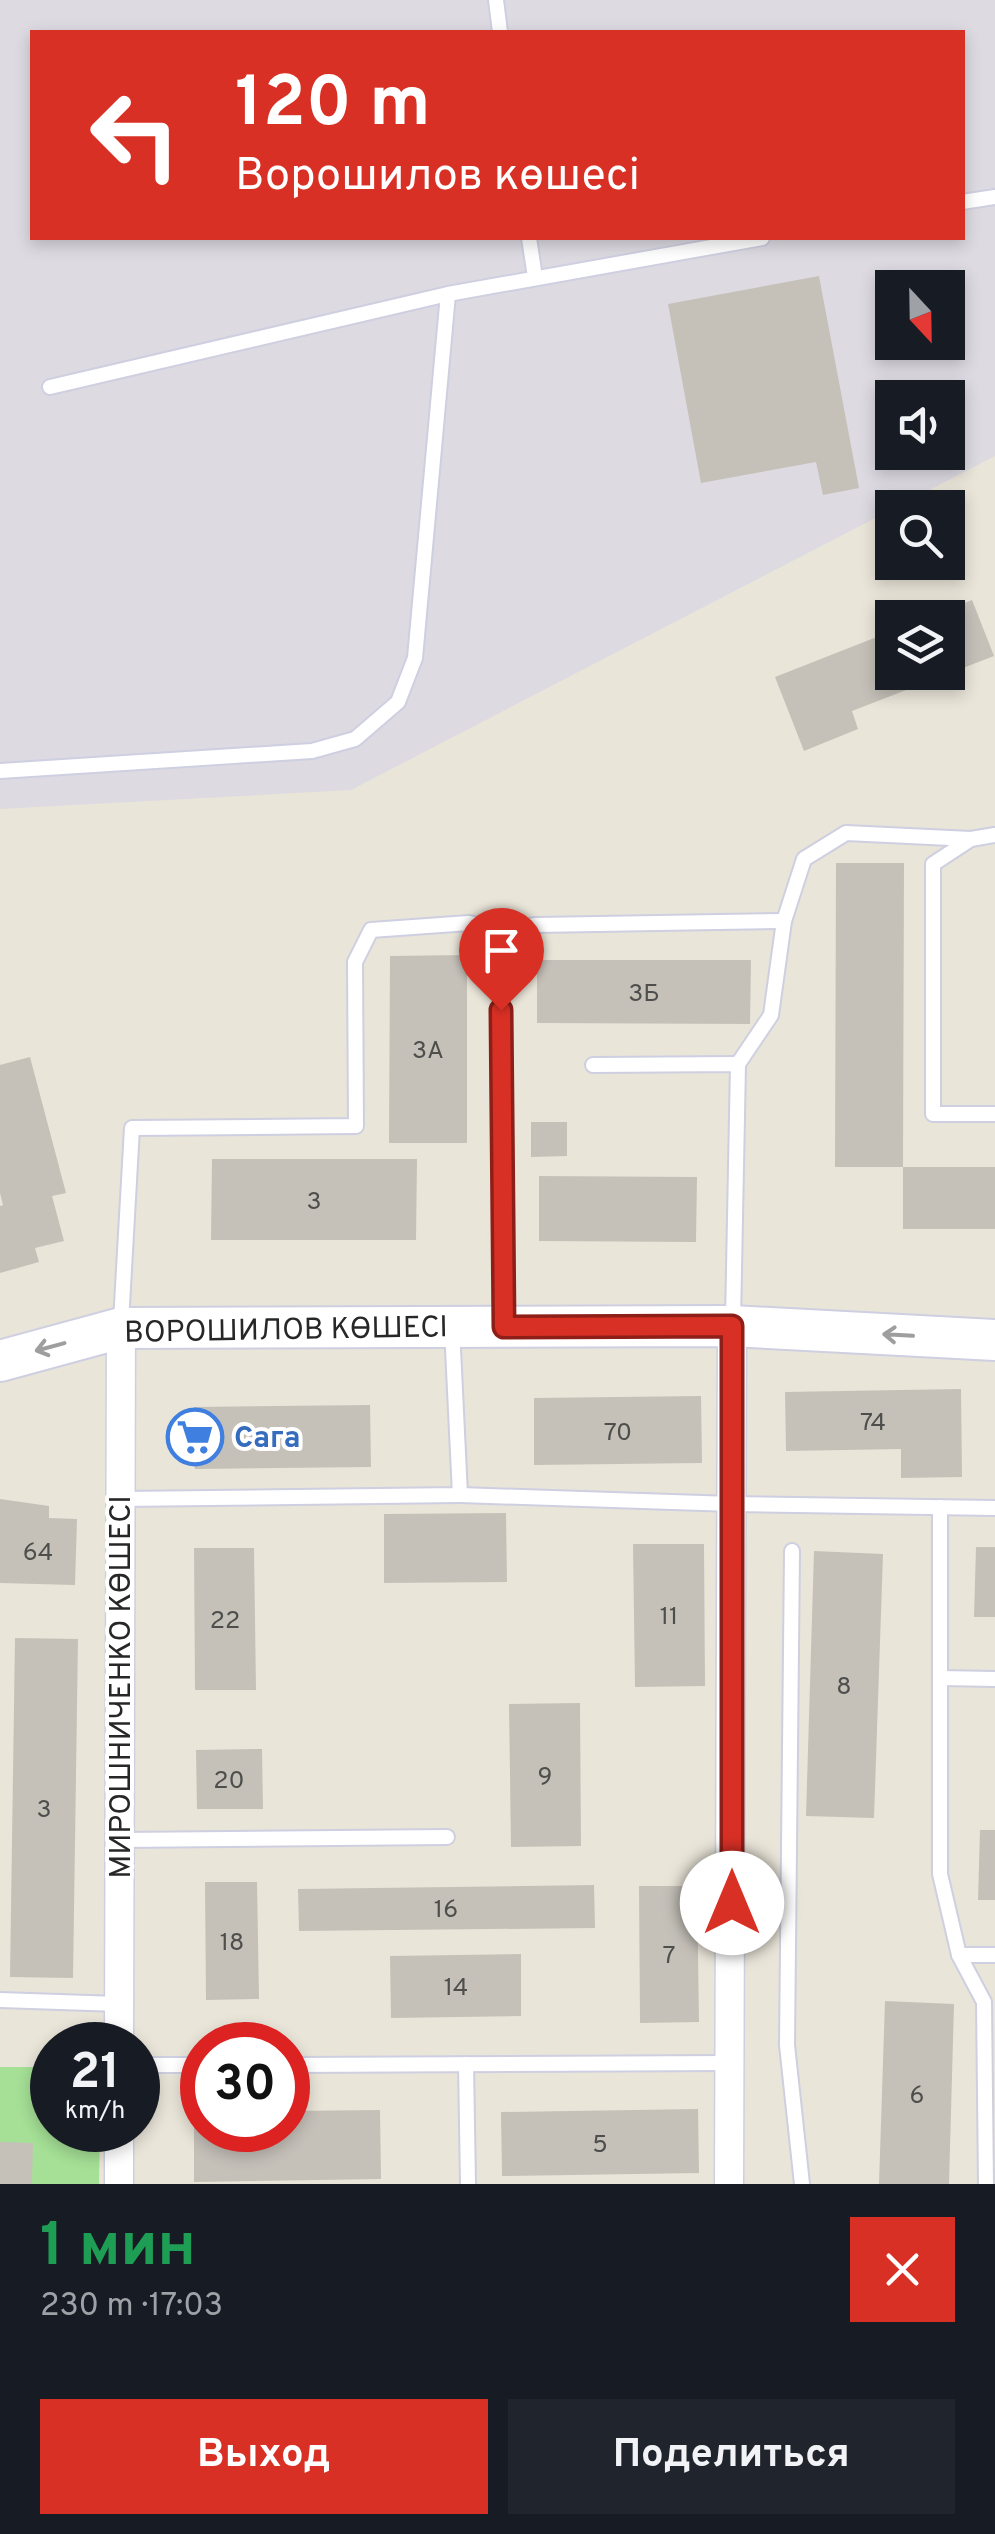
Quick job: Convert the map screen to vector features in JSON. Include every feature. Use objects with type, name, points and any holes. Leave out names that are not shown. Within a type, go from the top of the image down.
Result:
[{"type":"street","name":"ВОРОШИЛОВ КӨШЕСІ","points":[[0,1361],[120,1328],[732,1326],[995,1340]]},
{"type":"street","points":[[729,2184],[732,1326]]},
{"type":"street","name":"МИРОШНИЧЕНКО КӨШЕСІ","points":[[119,2022],[120,1328]]},
{"type":"street","points":[[118,2184],[119,2152]]},
{"type":"lane","points":[[496,0],[500,30]]},
{"type":"lane","points":[[965,201],[995,196]]},
{"type":"lane","points":[[529,240],[535,278]]},
{"type":"lane","points":[[50,388],[448,294],[751,240]]},
{"type":"lane","points":[[0,771],[312,751],[355,738],[398,702],[415,658],[448,294]]},
{"type":"lane","points":[[732,1326],[738,1064],[770,1015],[784,921],[804,859],[846,833],[971,839],[995,835]]},
{"type":"lane","points":[[971,839],[933,864],[933,1114],[995,1114]]},
{"type":"lane","points":[[120,1328],[132,1128],[356,1126],[355,962],[371,930],[469,923],[500,930],[536,925],[784,921]]},
{"type":"lane","points":[[500,930],[504,1327]]},
{"type":"lane","points":[[593,1065],[738,1064]]},
{"type":"lane","points":[[452,1328],[460,1495]]},
{"type":"lane","points":[[120,1499],[460,1495],[995,1508]]},
{"type":"lane","points":[[940,1507],[940,1874],[959,1955],[984,2002],[986,2184]]},
{"type":"lane","points":[[792,1551],[788,2045],[802,2184]]},
{"type":"lane","points":[[940,1678],[995,1679]]},
{"type":"lane","points":[[120,1840],[448,1837]]},
{"type":"lane","points":[[959,1955],[995,1955]]},
{"type":"lane","points":[[0,2000],[119,2004]]},
{"type":"lane","points":[[310,2064],[732,2062]]},
{"type":"lane","points":[[466,2064],[468,2184]]},
{"type":"shaded area","points":[[0,0],[995,0],[995,456],[929,490],[875,490],[875,518],[351,790],[0,809]]},
{"type":"green space","points":[[0,2067],[30,2067],[30,2152],[100,2152],[99,2184],[0,2184]]},
{"type":"building","points":[[819,276],[859,488],[823,495],[816,462],[701,483],[668,304]]},
{"type":"building","points":[[972,600],[994,656],[965,667],[965,603]]},
{"type":"building","points":[[875,638],[875,690],[906,690],[852,711],[858,729],[804,751],[775,677]]},
{"type":"building","points":[[836,863],[904,863],[903,1167],[835,1167]]},
{"type":"building","points":[[467,955],[467,1143],[389,1143],[390,956]]},
{"type":"building","points":[[537,960],[751,960],[750,1024],[537,1023]]},
{"type":"building","points":[[30,1057],[66,1193],[52,1196],[64,1241],[35,1248],[39,1262],[0,1273],[0,1065]]},
{"type":"building","points":[[531,1122],[567,1122],[567,1156],[531,1157]]},
{"type":"building","points":[[212,1159],[417,1159],[416,1240],[211,1240]]},
{"type":"building","points":[[903,1167],[995,1167],[995,1229],[903,1229]]},
{"type":"building","points":[[539,1176],[697,1177],[696,1242],[539,1241]]},
{"type":"building","points":[[961,1389],[962,1477],[901,1478],[901,1449],[786,1451],[785,1392]]},
{"type":"building","points":[[701,1396],[702,1463],[534,1465],[534,1398]]},
{"type":"building","points":[[370,1405],[371,1467],[195,1469],[194,1407]]},
{"type":"building","points":[[0,1499],[49,1506],[49,1518],[77,1519],[75,1585],[0,1583]]},
{"type":"building","points":[[506,1513],[507,1582],[384,1583],[384,1514]]},
{"type":"building","points":[[633,1544],[704,1544],[705,1686],[635,1687]]},
{"type":"building","points":[[976,1547],[995,1547],[995,1617],[974,1617]]},
{"type":"building","points":[[194,1548],[254,1548],[256,1690],[195,1690]]},
{"type":"building","points":[[814,1551],[883,1554],[874,1818],[806,1816]]},
{"type":"building","points":[[15,1638],[78,1639],[73,1978],[10,1977]]},
{"type":"building","points":[[580,1703],[581,1846],[511,1847],[509,1704]]},
{"type":"building","points":[[262,1749],[263,1809],[197,1809],[196,1750]]},
{"type":"building","points":[[980,1830],[995,1830],[995,1900],[978,1900]]},
{"type":"building","points":[[205,1882],[257,1882],[259,1999],[206,2000]]},
{"type":"building","points":[[594,1885],[595,1928],[299,1931],[298,1889]]},
{"type":"building","points":[[639,1886],[697,1886],[699,2022],[640,2023]]},
{"type":"building","points":[[521,1954],[521,2016],[391,2018],[390,1956]]},
{"type":"building","points":[[885,2001],[954,2004],[949,2184],[879,2184]]},
{"type":"building","points":[[698,2109],[699,2173],[502,2176],[501,2112]]},
{"type":"building","points":[[380,2110],[381,2179],[194,2182],[194,2152],[310,2152],[310,2111]]},
{"type":"building","points":[[0,2142],[30,2143],[32,2184],[0,2184]]},
{"type":"place","name":"Сага","points":[[195,1437]]},
{"type":"route","points":[[501,1010],[504,1327],[732,1326],[732,1903]]}]
